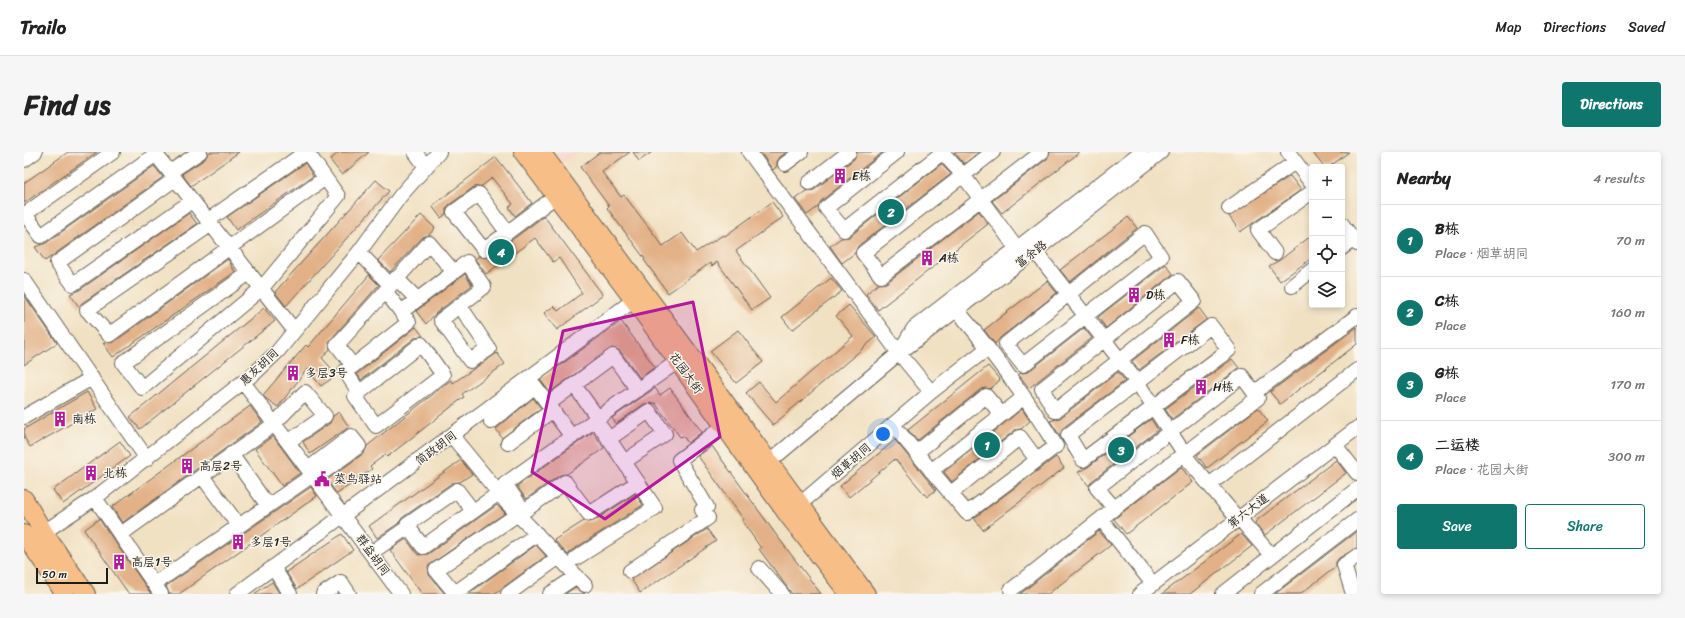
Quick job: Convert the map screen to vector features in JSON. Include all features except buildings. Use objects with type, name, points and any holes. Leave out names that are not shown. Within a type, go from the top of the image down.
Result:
[{"type":"main road","name":"花园大街","points":[[523,152],[634,300],[724,426],[763,467]]},
{"type":"main road","name":"花园大街","points":[[541,152],[763,467],[794,509],[866,594]]},
{"type":"main road","points":[[24,499],[31,538],[65,594]]},
{"type":"main road","name":"花园大街","points":[[794,509],[846,593]]},
{"type":"main road","points":[[31,538],[86,594]]},
{"type":"street","points":[[24,160],[35,152]]},
{"type":"street","points":[[113,152],[25,214],[41,236],[155,153],[294,330]]},
{"type":"street","points":[[192,201],[73,284],[57,263],[172,176],[200,152]]},
{"type":"street","points":[[249,273],[122,363],[142,388],[262,288],[338,196],[307,152],[87,310],[109,335],[325,178]]},
{"type":"street","points":[[415,152],[426,167]]},
{"type":"street","name":"惠友胡同","points":[[31,538],[95,498],[147,459],[243,382],[278,351],[359,252],[401,195],[439,152]]},
{"type":"street","points":[[749,152],[899,353],[931,392]]},
{"type":"street","points":[[785,164],[801,152]]},
{"type":"street","points":[[809,183],[849,152]]},
{"type":"street","points":[[896,152],[826,208],[844,230],[943,152],[963,175],[1017,249]]},
{"type":"street","points":[[993,152],[863,253],[881,276],[1042,152]]},
{"type":"street","name":"富余路","points":[[899,353],[914,328],[1140,152]]},
{"type":"street","name":"富余路","points":[[763,467],[899,353],[1034,251],[1161,152]]},
{"type":"street","points":[[1229,208],[1291,157],[1309,180]]},
{"type":"street","points":[[1275,253],[1258,230],[1309,194]]},
{"type":"street","points":[[507,232],[556,196]]},
{"type":"street","points":[[1345,228],[1355,242],[1345,247]]},
{"type":"street","points":[[1145,233],[1161,257],[1085,315],[1022,365],[1006,344],[1145,233]]},
{"type":"street","points":[[353,366],[337,345],[429,243],[454,272]]},
{"type":"street","points":[[1034,251],[1137,382],[1184,453],[1209,485],[1271,556]]},
{"type":"street","points":[[359,252],[391,285],[417,300]]},
{"type":"street","points":[[401,312],[467,262],[484,287],[460,306]]},
{"type":"street","points":[[1292,286],[1310,272]]},
{"type":"street","points":[[24,280],[147,459]]},
{"type":"street","points":[[1178,281],[1194,302],[1120,361],[1055,411],[1042,389],[1178,281]]},
{"type":"street","points":[[359,392],[345,371],[409,322],[401,312],[391,285]]},
{"type":"street","name":"简政胡同","points":[[237,594],[634,300]]},
{"type":"street","points":[[892,425],[967,514],[1056,446],[1024,397],[988,348],[957,310]]},
{"type":"street","points":[[1254,393],[1357,316]]},
{"type":"street","points":[[1211,326],[1229,350],[1154,407],[1083,460],[1068,435],[1211,326]]},
{"type":"street","points":[[422,344],[443,375],[376,426],[355,396],[359,392],[422,344]]},
{"type":"street","name":"烟草胡同","points":[[794,509],[931,392],[988,348]]},
{"type":"street","points":[[508,443],[574,385],[613,356],[638,390]]},
{"type":"street","points":[[638,482],[589,514],[565,482],[524,510],[505,484],[678,361]]},
{"type":"street","points":[[1209,485],[1357,370]]},
{"type":"street","points":[[1011,590],[1184,453],[1258,398],[1242,376],[1097,488],[1114,508]]},
{"type":"street","points":[[24,417],[92,378]]},
{"type":"street","name":"群益胡同","points":[[243,382],[273,425],[288,442],[401,594]]},
{"type":"street","points":[[574,385],[655,508],[576,558]]},
{"type":"street","points":[[491,422],[535,386],[572,437]]},
{"type":"street","points":[[121,534],[273,425],[305,392],[325,416],[288,442]]},
{"type":"street","points":[[916,453],[986,396],[1002,415]]},
{"type":"street","points":[[931,471],[1024,397]]},
{"type":"street","points":[[609,439],[649,411],[665,434],[624,462]]},
{"type":"street","points":[[630,571],[708,518],[702,510],[707,507],[679,460],[724,426]]},
{"type":"street","name":"第六大道","points":[[1149,590],[1238,518],[1357,428]]},
{"type":"street","points":[[452,436],[499,493],[581,580],[550,594]]},
{"type":"street","points":[[950,494],[1020,438],[1037,460]]},
{"type":"street","points":[[1335,445],[1357,474]]},
{"type":"street","points":[[231,454],[268,506]]},
{"type":"street","points":[[95,498],[158,589],[239,526],[312,474]]},
{"type":"street","points":[[202,476],[239,526]]},
{"type":"street","points":[[1223,594],[1357,488]]},
{"type":"street","points":[[372,553],[408,527],[407,525],[457,490],[473,511]]},
{"type":"street","points":[[408,527],[423,547],[499,493]]},
{"type":"street","points":[[518,514],[436,570],[455,593],[537,534]]},
{"type":"street","points":[[1101,519],[1149,590]]},
{"type":"street","points":[[1261,594],[1357,520]]},
{"type":"street","points":[[1354,589],[1344,565],[1357,556]]},
{"type":"street","points":[[508,594],[560,557]]},
{"type":"street","points":[[273,568],[290,594]]},
{"type":"street","points":[[759,568],[781,594]]},
{"type":"street","points":[[323,594],[341,582],[349,594]]},
{"type":"highlighted area","points":[[693,302],[720,437],[605,519],[532,472],[563,331]]},
{"type":"shaded area","points":[[554,152],[578,152],[562,163]]},
{"type":"place","name":"E栋","points":[[840,176]]},
{"type":"place","name":"C栋","points":[[891,212]]},
{"type":"place","name":"二运楼","points":[[501,252]]},
{"type":"place","name":"A栋","points":[[927,258]]},
{"type":"place","name":"D栋","points":[[1134,295]]},
{"type":"place","name":"F栋","points":[[1169,340]]},
{"type":"place","name":"多层3号","points":[[293,373]]},
{"type":"place","name":"H栋","points":[[1201,387]]},
{"type":"place","name":"南栋","points":[[60,419]]},
{"type":"place","name":"B栋","points":[[987,445]]},
{"type":"place","name":"G栋","points":[[1121,450]]},
{"type":"place","name":"高层2号","points":[[187,466]]},
{"type":"place","name":"北栋","points":[[91,473]]},
{"type":"place","name":"菜鸟驿站","points":[[322,479]]},
{"type":"place","name":"多层1号","points":[[238,542]]},
{"type":"place","name":"高层1号","points":[[119,562]]}]
